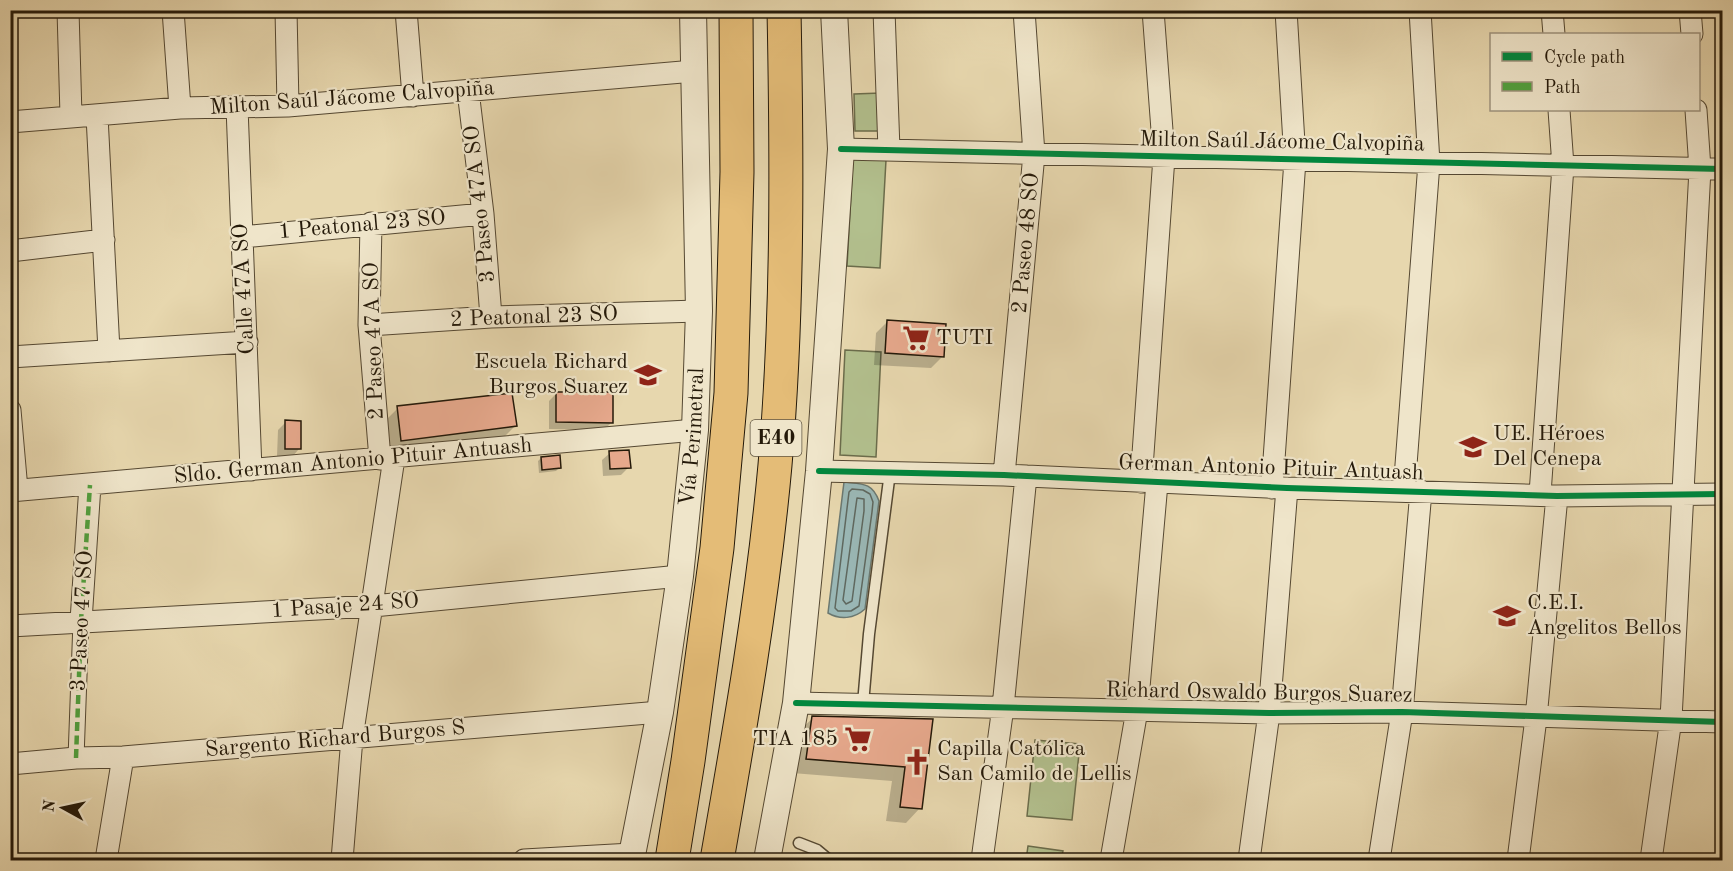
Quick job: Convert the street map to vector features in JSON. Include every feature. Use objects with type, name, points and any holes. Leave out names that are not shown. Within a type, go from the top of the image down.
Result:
[{"type":"highway","name":"Vía Perimetral","points":[[672,861],[717,548],[731,393],[737,172],[736,10]]},
{"type":"highway","name":"E40","points":[[717,861],[747,688],[775,465],[787,156],[784,10]]},
{"type":"street","points":[[68,10],[71,117]]},
{"type":"street","points":[[172,10],[180,108]]},
{"type":"street","points":[[286,10],[288,106]]},
{"type":"street","points":[[406,10],[413,96]]},
{"type":"street","name":"Vía Perimetral","points":[[631,857],[660,712],[680,576],[695,430],[699,311],[693,10]]},
{"type":"street","name":"E40","points":[[767,861],[796,703],[819,471],[841,149],[834,10]]},
{"type":"street","points":[[884,10],[889,150]]},
{"type":"street","name":"2 Paseo 48 SO","points":[[1004,475],[1034,154],[1024,10]]},
{"type":"street","points":[[1111,861],[1137,710],[1149,483],[1164,157],[1153,10]]},
{"type":"street","points":[[1249,861],[1269,713],[1295,160],[1286,10]]},
{"type":"street","points":[[1379,861],[1401,712],[1413,491],[1428,164],[1420,10]]},
{"type":"street","points":[[1552,10],[1554,33]]},
{"type":"street","points":[[1690,10],[1692,33]]},
{"type":"street","name":"Milton Saúl Jácome Calvopiña","points":[[10,122],[180,108],[288,106],[694,71]]},
{"type":"street","name":"3 Paseo 47A SO","points":[[468,91],[483,214],[491,317]]},
{"type":"street","name":"Calle 47A SO","points":[[237,107],[251,470]]},
{"type":"street","points":[[1518,861],[1536,718],[1563,166],[1559,111]]},
{"type":"street","points":[[1651,861],[1671,719],[1700,169],[1696,111]]},
{"type":"street","points":[[97,116],[109,351]]},
{"type":"street","name":"Milton Saúl Jácome Calvopiña","points":[[841,149],[1722,169]]},
{"type":"street","name":"1 Peatonal 23 SO","points":[[242,237],[483,214]]},
{"type":"street","name":"2 Paseo 47A SO","points":[[342,861],[352,738],[373,606],[387,458],[369,325],[371,223]]},
{"type":"street","points":[[10,251],[104,240]]},
{"type":"street","name":"2 Peatonal 23 SO","points":[[369,325],[491,317],[699,311]]},
{"type":"street","points":[[10,357],[247,342]]},
{"type":"street","points":[[10,410],[14,490]]},
{"type":"street","name":"Sldo. German Antonio Pituir Antuash","points":[[14,490],[695,430]]},
{"type":"street","name":"German Antonio Pituir Antuash","points":[[819,471],[1004,475],[1279,488],[1548,495],[1722,494]]},
{"type":"street","points":[[982,861],[1003,707],[1026,476]]},
{"type":"street","name":"3 Paseo 47 SO","points":[[76,758],[81,621],[90,485]]},
{"type":"street","name":"1 Pasaje 24 SO","points":[[10,626],[373,606],[680,576]]},
{"type":"street","name":"Richard Oswaldo Burgos Suarez","points":[[796,703],[1269,713],[1401,712],[1722,722]]},
{"type":"street","name":"Sargento Richard Burgos S","points":[[10,764],[76,758],[123,757],[660,712]]},
{"type":"street","points":[[106,861],[123,757]]},
{"type":"street","points":[[524,861],[631,857]]},
{"type":"lane","points":[[863,704],[869,634],[890,472]]},
{"type":"lane","points":[[799,843],[818,849],[829,861]]},
{"type":"green space","points":[[881,93],[882,131],[855,131],[854,94]]},
{"type":"green space","points":[[853,159],[886,160],[880,268],[847,266]]},
{"type":"green space","points":[[845,350],[881,352],[876,457],[840,455]]},
{"type":"green space","points":[[1035,740],[1080,744],[1072,820],[1027,816]]},
{"type":"green space","points":[[1028,846],[1063,851],[1061,860],[1026,860]]},
{"type":"water","points":[[844,482],[870,487],[879,501],[865,609],[852,617],[828,613]]},
{"type":"building","name":"TUTI","points":[[887,320],[946,324],[944,357],[885,353]]},
{"type":"building","points":[[556,392],[613,392],[613,423],[556,422]]},
{"type":"building","points":[[512,393],[517,426],[401,441],[397,406]]},
{"type":"building","points":[[285,420],[301,421],[301,449],[285,449]]},
{"type":"building","points":[[629,450],[631,468],[610,469],[609,451]]},
{"type":"building","points":[[560,455],[561,468],[542,470],[541,457]]},
{"type":"building","name":"TIA 185","points":[[812,716],[933,719],[922,809],[900,807],[905,767],[806,759]]},
{"type":"marked path","points":[[76,758],[81,621],[90,485]]},
{"type":"cycle path","points":[[841,149],[1722,169]]},
{"type":"cycle path","points":[[819,471],[1004,475],[1287,488],[1557,496],[1722,494]]},
{"type":"cycle path","points":[[796,703],[1269,713],[1402,712],[1722,722]]},
{"type":"place","name":"TUTI","points":[[916,338]]},
{"type":"place","name":"Escuela Richard Burgos Suarez","points":[[648,375]]},
{"type":"place","name":"UE. Héroes Del Cenepa","points":[[1473,447]]},
{"type":"place","name":"C.E.I. Angelitos Bellos","points":[[1507,616]]},
{"type":"place","name":"TIA 185","points":[[858,739]]},
{"type":"place","name":"Capilla Católica San Camilo de Lellis","points":[[917,762]]}]
